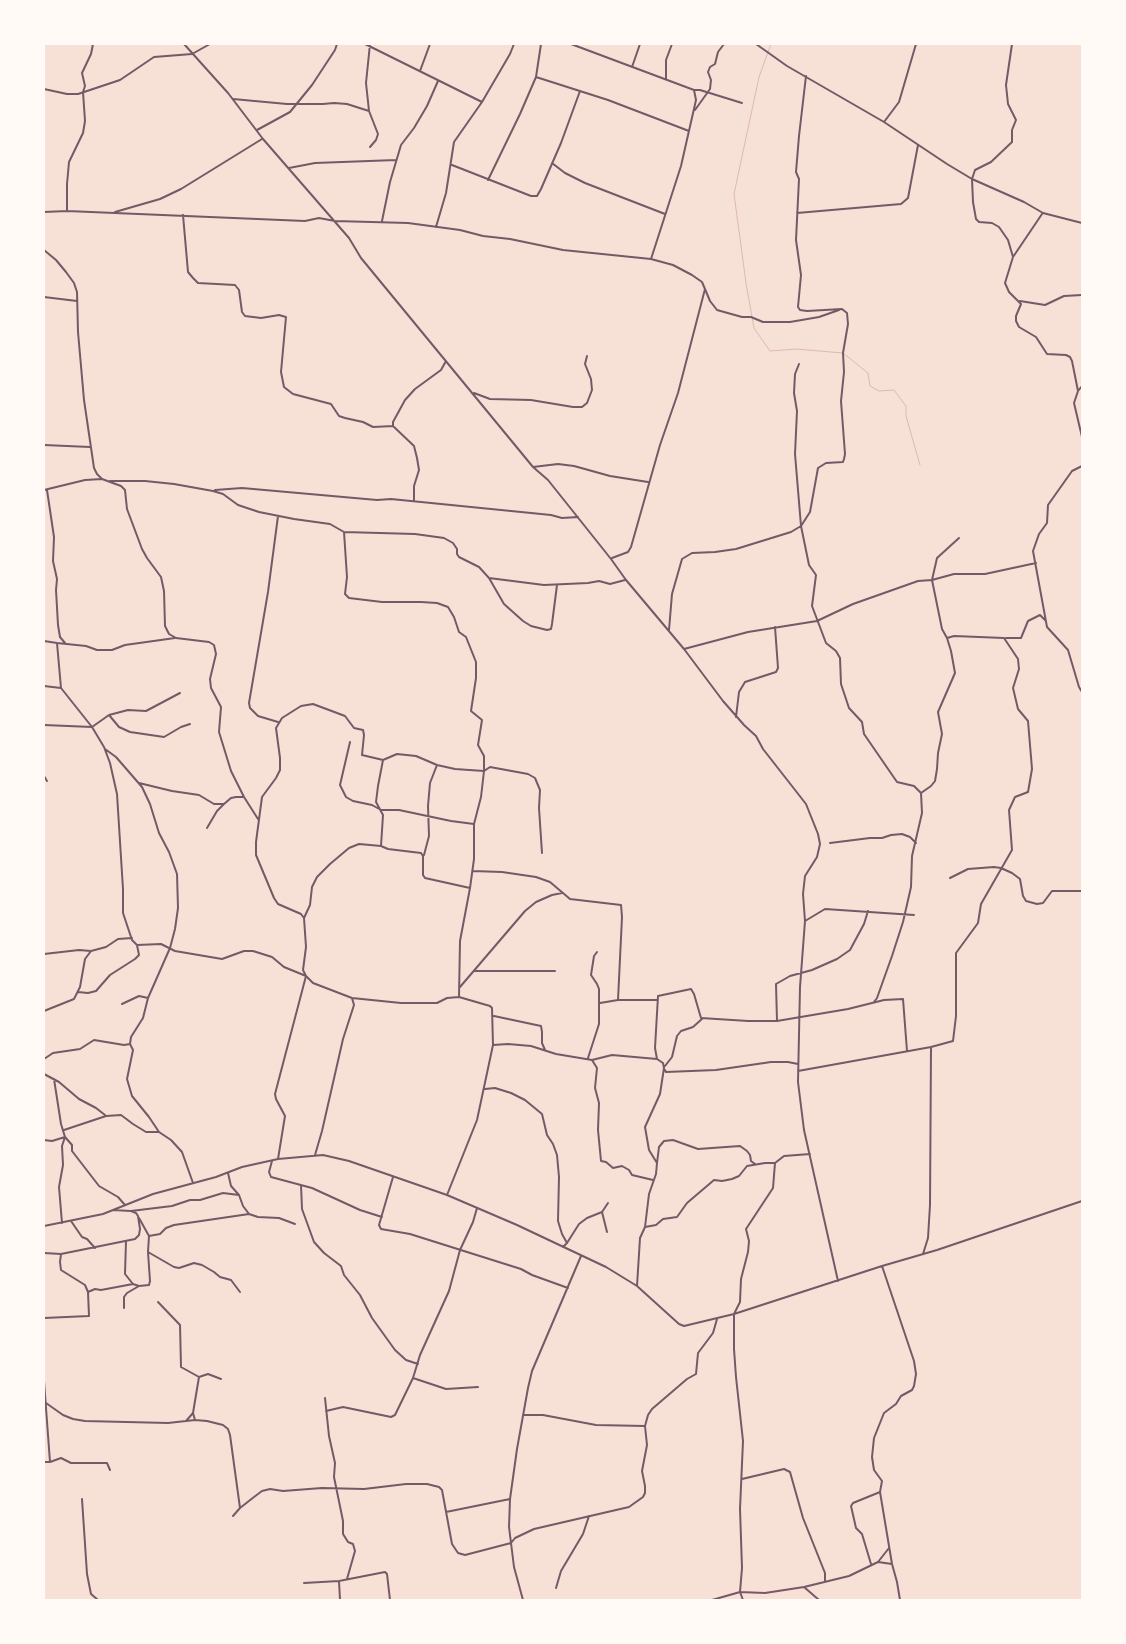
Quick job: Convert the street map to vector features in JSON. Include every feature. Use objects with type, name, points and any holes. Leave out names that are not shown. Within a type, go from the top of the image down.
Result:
[{"type":"street","points":[[67,211],[69,162],[83,132],[85,121],[83,92],[85,86],[82,73],[91,54],[92,44]]},
{"type":"street","points":[[184,44],[233,100],[263,139],[335,221],[349,238],[361,258],[533,467],[548,480],[611,558],[626,580],[669,630],[736,717],[756,736],[763,749],[806,804],[820,844],[817,857],[805,876],[803,894],[805,920],[800,974],[799,1097],[838,1281]]},
{"type":"street","points":[[44,89],[67,94],[83,92],[120,80],[154,57],[192,54],[210,44]]},
{"type":"street","points":[[256,130],[290,112],[312,85],[337,44]]},
{"type":"street","points":[[365,44],[482,102]]},
{"type":"street","points":[[420,71],[430,44]]},
{"type":"street","points":[[436,227],[452,165],[454,142],[482,102],[514,44]]},
{"type":"street","points":[[488,180],[536,77],[541,44]]},
{"type":"street","points":[[571,44],[694,90],[708,92],[742,103]]},
{"type":"street","points":[[632,66],[640,44]]},
{"type":"street","points":[[666,79],[666,60],[672,44]]},
{"type":"street","points":[[693,113],[708,92],[711,85],[708,72],[710,67],[715,64],[718,52],[724,44]]},
{"type":"street","points":[[756,44],[787,66],[884,122],[972,178],[1043,213],[1082,223]]},
{"type":"street","points":[[884,122],[899,102],[916,44]]},
{"type":"street","points":[[1012,44],[1006,85],[1008,104],[1016,120],[1012,130],[1012,142],[991,162],[975,170],[972,178],[976,219],[980,222],[992,223],[1000,227],[1008,240],[1013,257]]},
{"type":"street","points":[[370,45],[366,83],[369,111],[378,134],[370,147]]},
{"type":"street","points":[[669,630],[672,594],[682,559],[692,553],[715,552],[736,548],[791,532],[801,526],[812,507],[818,468],[826,463],[840,463],[844,459],[841,401],[844,372],[843,353],[848,324],[847,313],[842,308],[807,311],[800,310],[798,307],[801,275],[796,240],[799,179],[796,172],[806,76]]},
{"type":"street","points":[[536,77],[689,131]]},
{"type":"street","points":[[382,222],[401,145],[427,106],[438,81]]},
{"type":"street","points":[[651,259],[681,166],[696,100],[694,90]]},
{"type":"street","points":[[452,165],[531,196],[537,196],[561,144],[580,91]]},
{"type":"street","points":[[233,100],[297,104],[340,103],[369,111]]},
{"type":"street","points":[[113,213],[160,199],[181,189],[263,139]]},
{"type":"street","points":[[797,212],[901,204],[908,198],[918,144]]},
{"type":"street","points":[[288,168],[315,163],[396,160]]},
{"type":"street","points":[[552,163],[565,173],[585,183],[665,214]]},
{"type":"street","points":[[44,212],[183,215],[305,221],[319,218],[335,221],[382,222],[436,227],[563,250],[651,259],[682,269],[702,282],[710,301],[717,310],[742,317],[751,317],[763,322],[790,322],[819,317],[842,308]]},
{"type":"street","points":[[1043,213],[1013,257],[1005,283],[1009,292],[1020,301],[1045,305],[1064,296],[1082,296]]},
{"type":"street","points":[[183,215],[188,272],[193,278],[198,283],[236,286],[239,290],[242,312],[245,316],[261,318],[279,316],[286,318],[281,372],[284,386],[292,394],[331,404],[339,416],[364,422],[373,427],[392,426],[414,446],[419,470],[414,486],[414,501]]},
{"type":"street","points":[[44,250],[56,260],[74,283],[77,292],[78,332],[90,447],[94,468],[102,479]]},
{"type":"street","points":[[611,558],[628,552],[631,547],[648,482],[678,393],[705,289]]},
{"type":"street","points":[[44,297],[77,301]]},
{"type":"street","points":[[1020,301],[1021,306],[1016,316],[1019,327],[1036,337],[1047,354],[1070,357],[1078,391]]},
{"type":"street","points":[[472,392],[490,399],[531,400],[582,407],[587,403],[592,390],[591,379],[585,364],[588,356]]},
{"type":"street","points":[[392,426],[405,400],[420,384],[441,370],[446,361]]},
{"type":"street","points":[[800,364],[796,374],[794,393],[797,411],[795,454],[801,526],[809,564],[816,574],[812,606],[826,643],[836,651],[840,658],[841,684],[849,708],[862,722],[864,734],[897,782],[914,786],[921,793],[922,814],[912,861],[911,887],[903,922],[892,956],[877,998],[873,1003]]},
{"type":"street","points":[[1082,386],[1074,403],[1082,437]]},
{"type":"street","points":[[44,445],[90,447]]},
{"type":"street","points":[[533,467],[552,464],[574,466],[610,476],[648,482]]},
{"type":"street","points":[[1082,466],[1072,471],[1048,505],[1047,524],[1034,543],[1033,551],[1046,621],[1050,631],[1066,646],[1082,692]]},
{"type":"street","points":[[65,643],[60,637],[58,625],[53,522],[45,490],[76,482],[102,479],[125,490],[126,509],[142,549],[161,577],[164,592],[165,626],[169,634],[176,638]]},
{"type":"street","points":[[108,481],[145,481],[213,491],[222,494],[238,505],[278,516],[330,524],[344,532],[414,534],[444,538],[453,543],[459,558],[479,567],[489,578],[498,596],[516,615],[531,626],[547,630],[551,629],[557,585]]},
{"type":"street","points":[[213,491],[242,488],[367,499],[414,501],[551,515],[562,518],[578,517]]},
{"type":"street","points":[[278,516],[268,592],[249,703],[250,708],[258,716],[278,722]]},
{"type":"street","points":[[344,532],[347,577],[346,594],[349,598],[382,602],[421,602],[437,604],[448,608],[454,617],[459,632],[466,637],[476,662],[476,678],[471,712],[482,720],[478,745],[484,756],[484,771],[481,797],[474,824],[473,871],[460,941],[459,997]]},
{"type":"street","points":[[921,793],[935,781],[942,734],[938,712],[955,673],[948,638],[942,629],[932,580],[937,558],[959,538]]},
{"type":"street","points":[[684,649],[748,632],[817,622],[829,615],[889,590],[918,581],[932,580],[954,574],[985,574],[1036,563]]},
{"type":"street","points":[[489,578],[544,585],[588,583],[599,580],[610,584],[626,580]]},
{"type":"street","points":[[948,638],[954,636],[1021,638],[1028,621],[1040,615],[1046,621]]},
{"type":"street","points":[[736,717],[739,692],[745,682],[776,672],[778,668],[775,627]]},
{"type":"street","points":[[44,641],[86,646],[97,650],[112,650],[125,645],[176,638],[208,642],[214,645],[216,654],[210,679],[211,688],[220,707],[219,732],[231,772],[259,820]]},
{"type":"street","points":[[798,1071],[931,1047],[953,1041],[956,1016],[956,953],[978,923],[981,904],[1012,850],[1009,810],[1015,797],[1028,792],[1032,768],[1028,740],[1028,721],[1018,709],[1013,688],[1019,669],[1018,658],[1004,638]]},
{"type":"street","points":[[57,643],[61,688],[92,727],[104,747],[110,763],[116,789],[123,913],[132,938],[137,944],[139,955],[110,976],[96,990],[88,993],[78,992]]},
{"type":"street","points":[[44,686],[61,688]]},
{"type":"street","points":[[44,725],[92,727],[109,714],[128,710],[146,712],[180,693]]},
{"type":"street","points":[[304,918],[301,914],[278,904],[256,855],[262,797],[280,770],[276,728],[278,722],[301,706],[313,704],[327,709],[345,716],[354,728],[363,730],[362,755],[383,760],[396,754],[410,755],[455,769],[484,771],[490,767],[512,770],[535,778],[540,790],[539,808],[542,853]]},
{"type":"street","points":[[109,714],[119,728],[130,732],[164,737],[180,727],[190,724]]},
{"type":"street","points":[[350,742],[340,786],[346,797],[353,801],[372,805],[381,810],[399,810],[428,817],[474,824]]},
{"type":"street","points":[[104,747],[116,757],[139,783],[150,804],[159,832],[177,874],[177,916],[170,948],[148,998],[142,1018],[134,1029],[130,1044],[133,1050],[127,1079],[132,1096],[159,1132],[171,1140],[182,1152],[193,1184]]},
{"type":"street","points":[[380,846],[383,815],[376,802],[383,760]]},
{"type":"street","points":[[438,765],[430,783],[428,817],[430,836],[423,856],[423,875],[425,878],[470,888]]},
{"type":"street","points":[[44,776],[47,781]]},
{"type":"street","points":[[139,783],[199,795],[214,804],[224,804]]},
{"type":"street","points":[[207,828],[217,811],[231,798],[244,797]]},
{"type":"street","points":[[830,843],[902,834],[910,837],[916,843]]},
{"type":"street","points":[[278,1159],[286,1116],[275,1094],[306,976],[303,964],[306,948],[304,918],[310,905],[314,882],[330,864],[349,848],[359,844],[421,853],[423,856]]},
{"type":"street","points":[[950,878],[968,869],[1001,868],[1018,877],[1023,896],[1026,901],[1031,903],[1043,903],[1052,891],[1082,891]]},
{"type":"street","points":[[473,871],[502,872],[536,877],[550,882],[570,898],[621,905],[618,1000]]},
{"type":"street","points":[[460,987],[525,911],[536,902],[562,893]]},
{"type":"street","points":[[805,920],[825,909],[914,915]]},
{"type":"street","points":[[777,1021],[776,984],[790,976],[800,974],[837,959],[850,950],[864,924],[868,911]]},
{"type":"street","points":[[44,954],[79,950],[91,951],[106,947],[118,939],[132,938]]},
{"type":"street","points":[[137,944],[161,944],[175,951],[222,959],[244,951],[253,951],[272,957],[284,967],[306,976],[322,988],[352,998],[401,1003],[437,1003],[452,997],[459,997],[490,1006],[494,1011],[493,1045],[485,1089],[477,1120],[447,1195]]},
{"type":"street","points":[[44,1011],[74,1000],[78,992],[85,959],[91,951]]},
{"type":"street","points":[[588,1058],[600,1024],[598,984],[591,975],[594,956],[597,952]]},
{"type":"street","points":[[474,971],[555,971]]},
{"type":"street","points":[[798,1064],[771,1062],[716,1070],[666,1072],[663,1064],[658,1059],[655,1048],[657,1000],[661,995],[691,989],[699,1016],[703,1018],[777,1021],[903,999],[907,1051]]},
{"type":"street","points":[[122,1004],[139,996],[148,998]]},
{"type":"street","points":[[315,1154],[343,1039],[354,1006],[352,998]]},
{"type":"street","points":[[600,1003],[618,1000],[657,1000]]},
{"type":"street","points":[[494,1016],[540,1026],[542,1043],[545,1050]]},
{"type":"street","points":[[657,1163],[648,1150],[645,1127],[660,1094],[664,1068],[672,1057],[677,1036],[681,1031],[693,1027],[703,1018]]},
{"type":"street","points":[[44,1059],[54,1053],[80,1049],[94,1040],[124,1045],[130,1044]]},
{"type":"street","points":[[493,1045],[531,1046],[592,1060],[597,1068],[595,1088],[599,1103],[598,1130],[601,1161],[606,1162],[613,1168],[622,1166],[629,1170],[632,1175],[654,1180]]},
{"type":"street","points":[[923,1254],[928,1238],[930,1204],[931,1047]]},
{"type":"street","points":[[592,1060],[612,1056],[658,1059]]},
{"type":"street","points":[[44,1074],[54,1079],[79,1100],[96,1108],[106,1116]]},
{"type":"street","points":[[54,1079],[61,1124],[66,1137],[72,1145],[72,1151],[99,1186],[118,1198],[125,1205]]},
{"type":"street","points":[[485,1089],[495,1088],[511,1093],[525,1100],[542,1114],[547,1135],[557,1155],[559,1177],[558,1221],[567,1243]]},
{"type":"street","points":[[64,1130],[106,1116],[121,1115],[146,1132],[159,1132]]},
{"type":"street","points":[[44,1140],[52,1141],[66,1137]]},
{"type":"street","points":[[62,1222],[58,1187],[63,1165],[62,1146],[66,1137]]},
{"type":"street","points":[[637,1286],[640,1238],[645,1227],[649,1194],[654,1180],[659,1147],[664,1141],[673,1140],[698,1150],[740,1146],[747,1151],[755,1164]]},
{"type":"street","points":[[44,1226],[103,1214],[153,1194],[193,1184],[242,1167],[272,1160],[315,1154],[342,1159],[447,1195],[606,1267],[637,1286],[681,1325],[734,1314],[1082,1201]]},
{"type":"street","points":[[645,1227],[656,1225],[663,1219],[677,1217],[687,1203],[714,1180],[732,1179],[739,1176],[747,1166],[775,1163],[784,1156],[810,1154]]},
{"type":"street","points":[[272,1160],[270,1176],[312,1188],[360,1210],[382,1216]]},
{"type":"street","points":[[743,1600],[740,1592],[742,1568],[740,1510],[743,1441],[734,1349],[734,1314],[740,1302],[741,1279],[748,1252],[749,1241],[746,1229],[773,1188],[775,1163]]},
{"type":"street","points":[[228,1173],[231,1186],[239,1195],[245,1210],[249,1214]]},
{"type":"street","points":[[393,1177],[379,1227],[381,1229],[410,1234],[520,1269],[532,1276],[568,1288]]},
{"type":"street","points":[[301,1185],[302,1209],[314,1242],[324,1253],[341,1266],[344,1275],[360,1295],[372,1318],[392,1346],[401,1356],[418,1364]]},
{"type":"street","points":[[110,1210],[131,1211],[172,1206],[222,1193],[239,1195]]},
{"type":"street","points":[[563,1247],[579,1224],[587,1218],[602,1212],[608,1203]]},
{"type":"street","points":[[326,1411],[343,1407],[391,1417],[395,1416],[449,1291],[460,1250],[473,1222],[477,1208]]},
{"type":"street","points":[[88,1292],[95,1289],[133,1284],[139,1286],[149,1285],[149,1236],[138,1216],[131,1211]]},
{"type":"street","points":[[602,1212],[607,1232]]},
{"type":"street","points":[[149,1236],[160,1234],[166,1228],[174,1225],[249,1214],[258,1217],[279,1218],[295,1224]]},
{"type":"street","points":[[44,1253],[61,1254],[135,1239],[139,1235],[138,1216]]},
{"type":"street","points":[[71,1221],[82,1237],[87,1239],[95,1248]]},
{"type":"street","points":[[126,1242],[125,1274],[133,1284]]},
{"type":"street","points":[[148,1252],[174,1267],[179,1268],[194,1263],[202,1265],[220,1277],[232,1280],[240,1292]]},
{"type":"street","points":[[44,1318],[89,1316],[88,1292],[85,1285],[61,1270],[61,1254]]},
{"type":"street","points":[[523,1600],[514,1567],[509,1527],[510,1499],[523,1415],[532,1371],[581,1256]]},
{"type":"street","points":[[882,1266],[914,1361],[916,1374],[912,1390],[901,1396],[896,1404],[884,1413],[875,1432],[872,1457],[874,1470],[882,1482],[880,1492],[900,1600]]},
{"type":"street","points":[[124,1308],[124,1297],[139,1286]]},
{"type":"street","points":[[158,1302],[180,1325],[181,1367],[199,1377],[208,1374],[221,1379]]},
{"type":"street","points":[[234,1516],[240,1508],[262,1491],[270,1489],[364,1489],[406,1484],[427,1484],[440,1488],[452,1544],[458,1553],[465,1555],[511,1543],[515,1538],[534,1529],[624,1509],[643,1497],[646,1486],[642,1471],[647,1445],[645,1426],[652,1409],[688,1378],[696,1374],[698,1353],[712,1333],[717,1319]]},
{"type":"street","points":[[195,1420],[193,1413],[199,1377]]},
{"type":"street","points":[[413,1378],[446,1389],[478,1387]]},
{"type":"street","points":[[44,1381],[50,1462]]},
{"type":"street","points":[[325,1398],[335,1463],[334,1477],[343,1521],[343,1534],[348,1542],[353,1544],[354,1551],[347,1579]]},
{"type":"street","points":[[44,1408],[46,1403]]},
{"type":"street","points":[[46,1403],[62,1415],[85,1421],[168,1423],[195,1420],[215,1422],[223,1425],[228,1429],[240,1508]]},
{"type":"street","points":[[186,1422],[193,1413]]},
{"type":"street","points":[[523,1415],[543,1414],[596,1425],[645,1426]]},
{"type":"street","points":[[44,1462],[61,1458],[71,1463],[107,1463],[110,1470]]},
{"type":"street","points":[[742,1479],[784,1469],[790,1472],[803,1518],[825,1573],[825,1582]]},
{"type":"street","points":[[871,1565],[862,1534],[856,1528],[851,1506],[853,1503],[880,1492]]},
{"type":"street","points":[[82,1499],[91,1594],[98,1600]]},
{"type":"street","points":[[445,1512],[510,1499]]},
{"type":"street","points":[[556,1588],[562,1571],[584,1534],[589,1516]]},
{"type":"street","points":[[712,1600],[740,1592],[765,1593],[804,1587],[849,1576],[878,1562],[889,1548]]},
{"type":"street","points":[[878,1562],[892,1564]]},
{"type":"street","points":[[304,1583],[339,1581],[385,1572],[387,1574],[390,1600]]},
{"type":"street","points":[[339,1581],[340,1600]]},
{"type":"street","points":[[804,1587],[819,1600]]},
{"type":"waterway","points":[[771,44],[759,77],[734,194],[754,328],[770,351],[796,349],[843,353],[868,373],[870,386],[879,391],[894,390],[906,406],[906,416],[920,465]]}]
